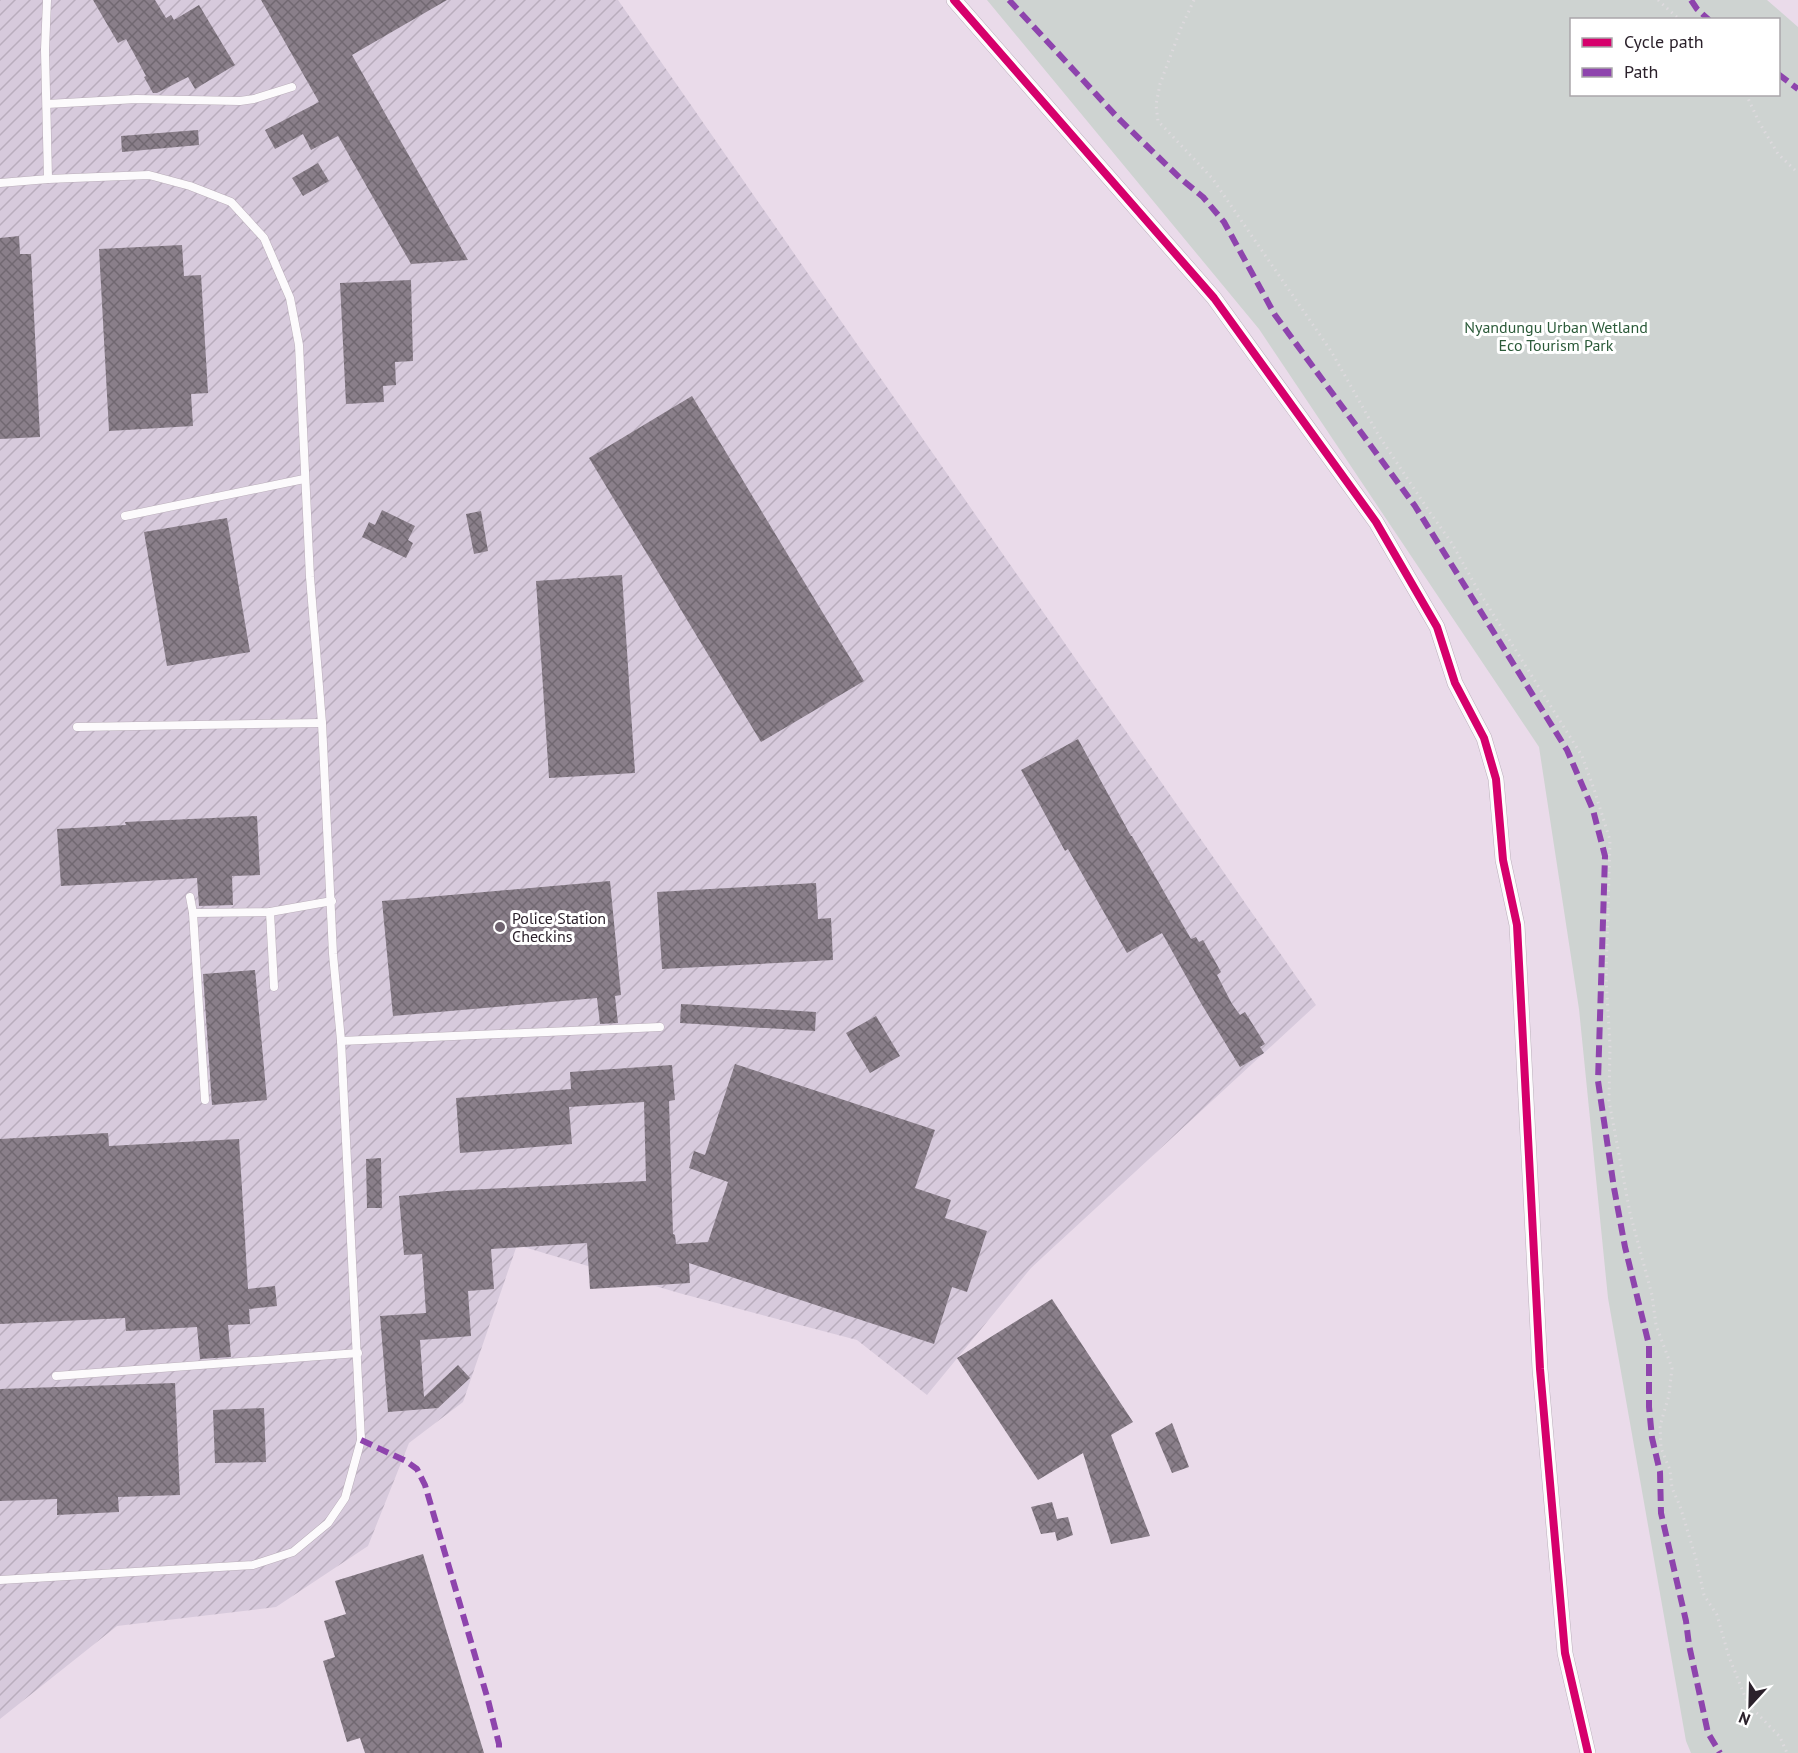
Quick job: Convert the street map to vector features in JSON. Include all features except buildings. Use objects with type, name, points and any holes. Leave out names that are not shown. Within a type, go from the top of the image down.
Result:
[{"type":"street","points":[[954,0],[1214,298],[1370,513],[1437,627],[1455,683],[1484,738],[1496,779],[1503,860],[1517,925],[1540,1369],[1565,1653],[1588,1753]]},
{"type":"lane","points":[[47,0],[45,50],[48,179]]},
{"type":"lane","points":[[47,104],[136,99],[240,101],[292,87]]},
{"type":"lane","points":[[0,183],[149,175],[190,186],[231,202],[264,238],[290,298],[299,345],[304,479],[322,723],[333,954],[341,1041],[361,1440],[345,1497],[328,1523],[293,1552],[253,1566],[0,1580]]},
{"type":"lane","points":[[125,516],[304,479]]},
{"type":"lane","points":[[77,727],[322,723]]},
{"type":"lane","points":[[190,897],[193,913],[205,1100]]},
{"type":"lane","points":[[193,913],[270,912],[332,901]]},
{"type":"lane","points":[[270,912],[274,987]]},
{"type":"lane","points":[[341,1041],[660,1027]]},
{"type":"lane","points":[[56,1376],[358,1353]]},
{"type":"path","points":[[1658,0],[1678,18]]},
{"type":"path","points":[[1747,96],[1778,154],[1798,172]]},
{"type":"shaded area","points":[[0,0],[618,0],[1316,1005],[1031,1268],[927,1395],[857,1340],[679,1293],[517,1245],[463,1402],[409,1443],[368,1546],[276,1607],[117,1626],[0,1719]]},
{"type":"green space","name":"Nyandungu Urban Wetland Eco Tourism Park","points":[[987,0],[1767,0],[1798,27],[1798,1753],[1691,1753],[1686,1741],[1608,1298],[1579,1009],[1539,747],[1259,329]]},
{"type":"marked path","points":[[1009,0],[1118,118],[1203,197],[1224,222],[1275,315],[1415,506],[1567,750],[1593,810],[1605,856],[1598,1081],[1625,1247],[1649,1345],[1649,1407],[1652,1438],[1660,1472],[1661,1513],[1686,1621],[1708,1733],[1720,1753]]},
{"type":"marked path","points":[[1691,0],[1707,18]]},
{"type":"marked path","points":[[1780,76],[1798,89]]},
{"type":"marked path","points":[[361,1440],[406,1461],[417,1469],[425,1485],[488,1700],[499,1744],[499,1753]]},
{"type":"cycle path","points":[[954,0],[1214,298],[1376,522],[1437,627],[1455,683],[1484,738],[1496,779],[1503,860],[1517,925],[1540,1369],[1565,1653],[1588,1753]]},
{"type":"place","name":"Police Station Checkins","points":[[500,927]]}]
